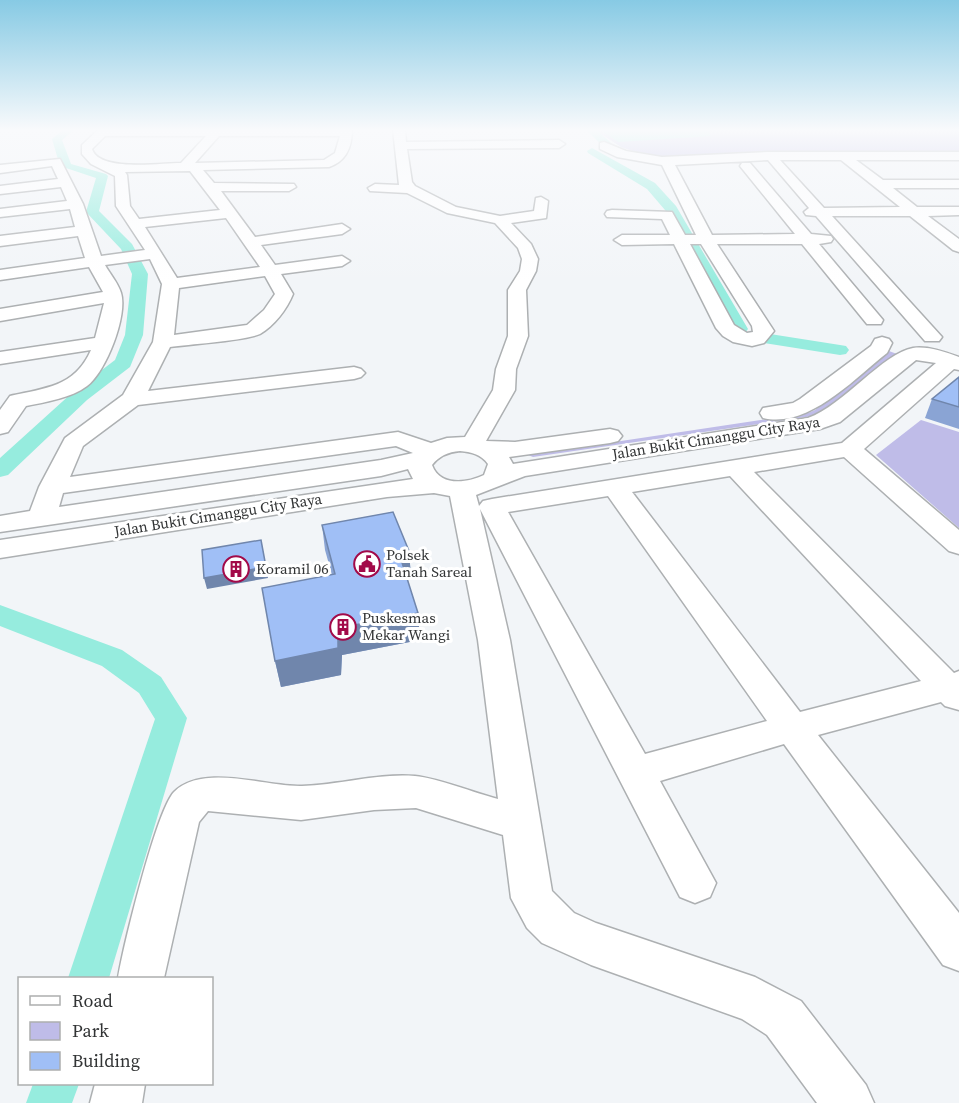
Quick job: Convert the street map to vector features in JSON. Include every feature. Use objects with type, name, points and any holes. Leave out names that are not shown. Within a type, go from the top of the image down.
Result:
[{"type":"street","points":[[42,518],[52,487],[73,443],[132,399],[163,342],[171,284],[150,254],[137,224],[123,206],[121,180]]},
{"type":"street","points":[[163,342],[243,332],[260,326],[282,300],[284,294],[272,272],[206,180]]},
{"type":"street","points":[[405,180],[410,189],[452,210],[500,220],[541,214],[541,201]]},
{"type":"street","points":[[612,214],[664,214],[692,239],[762,326],[764,330],[758,339],[737,336],[726,328],[692,239],[673,180]]},
{"type":"street","points":[[768,180],[806,239],[888,326]]},
{"type":"street","points":[[774,180],[825,239],[888,326],[896,349],[942,351]]},
{"type":"street","points":[[781,180],[822,212],[942,351]]},
{"type":"street","points":[[876,180],[959,247]]},
{"type":"street","points":[[0,190],[67,182],[86,230],[104,261],[113,296],[99,362],[86,377],[59,391],[9,402],[0,427]]},
{"type":"street","points":[[881,184],[959,184]]},
{"type":"street","points":[[213,187],[289,187]]},
{"type":"street","points":[[375,188],[410,189]]},
{"type":"street","points":[[0,213],[76,204]]},
{"type":"street","points":[[803,212],[959,211]]},
{"type":"street","points":[[137,224],[228,213]]},
{"type":"street","points":[[52,487],[398,439],[426,455],[419,465],[420,472],[465,484],[501,463],[497,457],[479,448],[504,390],[506,369],[518,336],[518,290],[531,264],[525,247],[500,220]]},
{"type":"street","points":[[251,242],[342,229]]},
{"type":"street","points":[[0,241],[86,230]]},
{"type":"street","points":[[622,240],[825,239]]},
{"type":"street","points":[[0,275],[150,254]]},
{"type":"street","points":[[171,284],[342,261]]},
{"type":"street","points":[[0,315],[113,296]]},
{"type":"street","name":"Jalan Bukit Cimanggu City Raya","points":[[0,524],[381,468],[454,444],[479,448],[515,449],[799,409],[880,349],[888,326]]},
{"type":"street","points":[[0,358],[105,342]]},
{"type":"street","points":[[695,883],[492,507],[849,449],[942,351]]},
{"type":"street","name":"Jalan Bukit Cimanggu City Raya","points":[[0,549],[399,487],[465,484],[530,468],[818,422],[832,417],[909,355],[942,351]]},
{"type":"street","points":[[132,399],[354,373]]},
{"type":"street","points":[[849,449],[959,545]]},
{"type":"street","points":[[736,468],[955,690]]},
{"type":"street","points":[[465,484],[494,640],[532,898],[542,913],[558,928],[591,943],[755,1000],[783,1018],[848,1103]]},
{"type":"street","points":[[615,487],[792,728],[959,949]]},
{"type":"street","points":[[636,772],[792,728],[955,690]]},
{"type":"street","points":[[141,977],[179,822],[187,805],[199,796],[215,794],[301,803],[374,794],[416,792],[440,797],[520,823]]},
{"type":"street","points":[[116,1103],[120,1085]]},
{"type":"green space","points":[[889,351],[897,354],[822,412],[813,416],[533,457],[528,455],[808,413],[815,410]]},
{"type":"green space","points":[[921,420],[959,432],[959,528],[876,455]]},
{"type":"building","points":[[959,377],[959,407],[932,399]]},
{"type":"building","points":[[393,512],[409,551],[399,553],[418,613],[338,628],[338,648],[275,661],[262,588],[335,574],[322,525]]},
{"type":"building","points":[[261,540],[266,567],[204,578],[202,550]]},
{"type":"waterway","points":[[0,470],[80,396],[123,363],[134,335],[140,274],[127,247],[92,212],[101,180]]},
{"type":"waterway","points":[[642,180],[651,186],[671,209],[739,329]]},
{"type":"waterway","points":[[770,339],[840,350]]},
{"type":"waterway","points":[[0,615],[112,658],[150,685],[171,718],[89,977]]},
{"type":"waterway","points":[[49,1103],[56,1085]]},
{"type":"place","name":"Polsek Tanah Sareal","points":[[367,564]]},
{"type":"place","name":"Koramil 06","points":[[236,569]]},
{"type":"place","name":"Puskesmas Mekar Wangi","points":[[343,627]]}]
